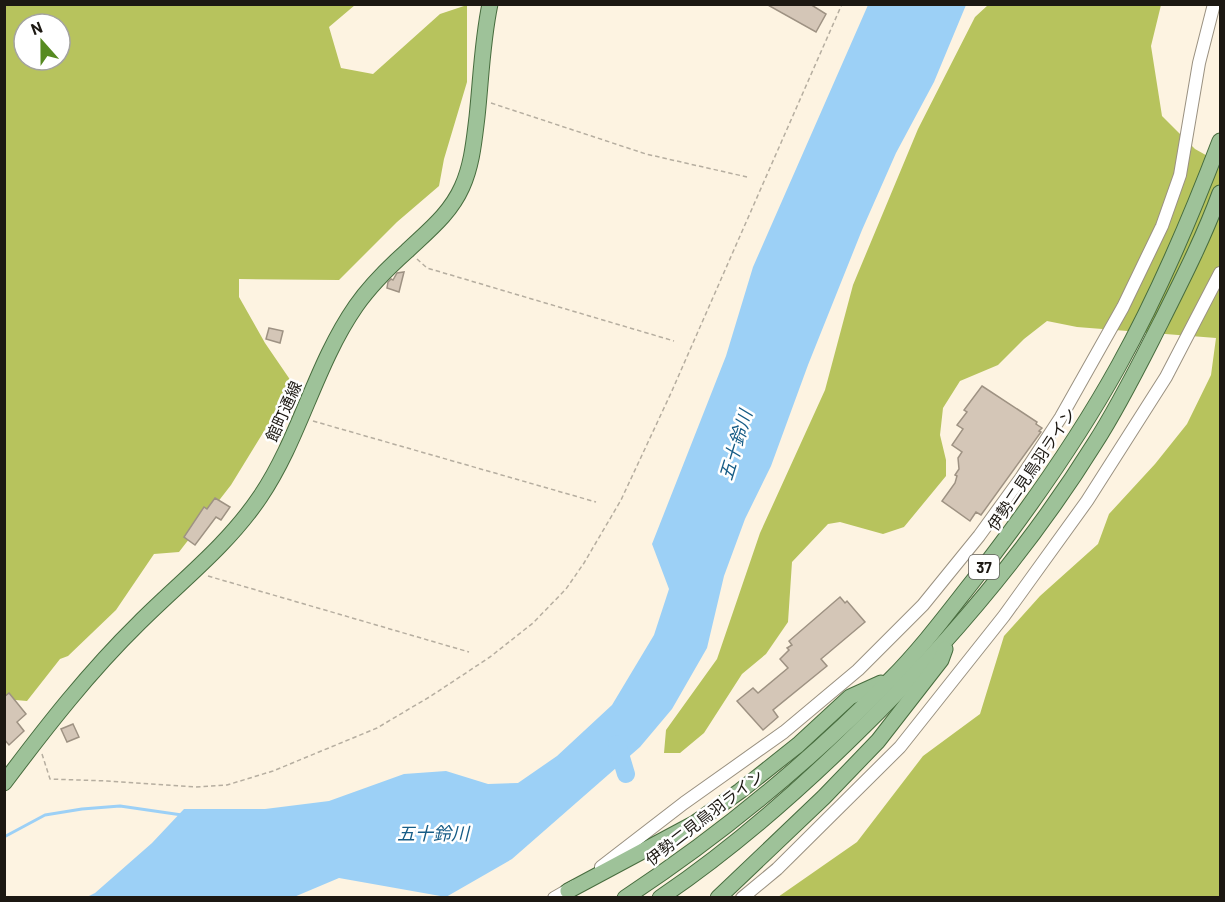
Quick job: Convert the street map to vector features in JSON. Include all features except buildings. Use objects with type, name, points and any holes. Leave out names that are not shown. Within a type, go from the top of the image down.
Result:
[{"type":"main road","name":"館町通線","points":[[4,783],[85,680],[139,623],[238,526],[260,496],[288,448],[328,355],[354,309],[367,290],[407,250],[434,228],[462,188],[470,165],[490,4]]},
{"type":"main road","name":"伊勢二見鳥羽ライン","points":[[625,897],[666,870],[738,816],[807,759],[892,678],[945,617],[995,553],[1079,433],[1119,365],[1162,281],[1221,141]]},
{"type":"main road","name":"37","points":[[660,897],[750,831],[817,773],[948,638],[1008,565],[1054,504],[1096,442],[1178,290],[1221,193]]},
{"type":"main road","points":[[718,897],[824,797],[878,741],[940,660],[948,638]]},
{"type":"main road","points":[[561,894],[694,823],[740,791],[798,745],[850,697],[892,678]]},
{"type":"street","points":[[561,894],[624,851],[684,802],[784,732],[858,670],[923,605],[979,536],[1061,417],[1123,307],[1162,226],[1180,175],[1199,63],[1214,4]]},
{"type":"street","points":[[742,897],[777,868],[900,747],[1004,616],[1087,501],[1130,434],[1166,377],[1221,273]]},
{"type":"path","points":[[37,739],[50,779],[107,780],[196,787],[227,785],[273,771],[377,728],[470,670],[533,623],[566,590],[621,500],[671,393],[842,4]]},
{"type":"path","points":[[479,100],[646,154],[747,177]]},
{"type":"path","points":[[407,250],[427,268],[674,341]]},
{"type":"path","points":[[301,417],[596,502]]},
{"type":"path","points":[[198,567],[206,575],[469,652]]},
{"type":"green space","points":[[4,5],[355,5],[329,27],[341,68],[373,74],[440,14],[467,5],[467,82],[444,159],[439,186],[397,222],[339,280],[239,279],[239,297],[265,343],[293,384],[231,485],[179,552],[154,554],[116,610],[68,656],[60,659],[27,701],[4,699]]},
{"type":"green space","points":[[988,5],[1161,5],[1151,46],[1162,116],[1195,149],[1220,163],[1220,897],[778,897],[857,842],[923,756],[980,714],[1004,636],[1040,596],[1098,544],[1109,514],[1155,464],[1187,424],[1211,375],[1216,338],[1077,327],[1047,321],[1024,339],[998,365],[960,381],[943,408],[940,435],[946,460],[946,476],[904,527],[883,534],[840,522],[828,524],[792,562],[788,622],[766,654],[742,674],[704,733],[680,753],[664,753],[666,730],[717,659],[760,533],[825,390],[853,285],[918,129],[975,17]]},
{"type":"water","name":"五十鈴川","points":[[868,5],[966,5],[934,82],[896,153],[862,230],[808,365],[771,466],[745,519],[724,576],[707,648],[672,709],[640,747],[512,859],[446,897],[339,878],[294,897],[87,897],[95,893],[152,843],[184,809],[265,809],[329,801],[404,774],[446,771],[488,784],[518,783],[557,756],[612,705],[654,635],[669,589],[652,544],[726,356],[753,267]]},
{"type":"waterway","points":[[617,744],[626,774]]},
{"type":"waterway","points":[[4,837],[45,815],[82,809],[120,806],[182,815]]}]
